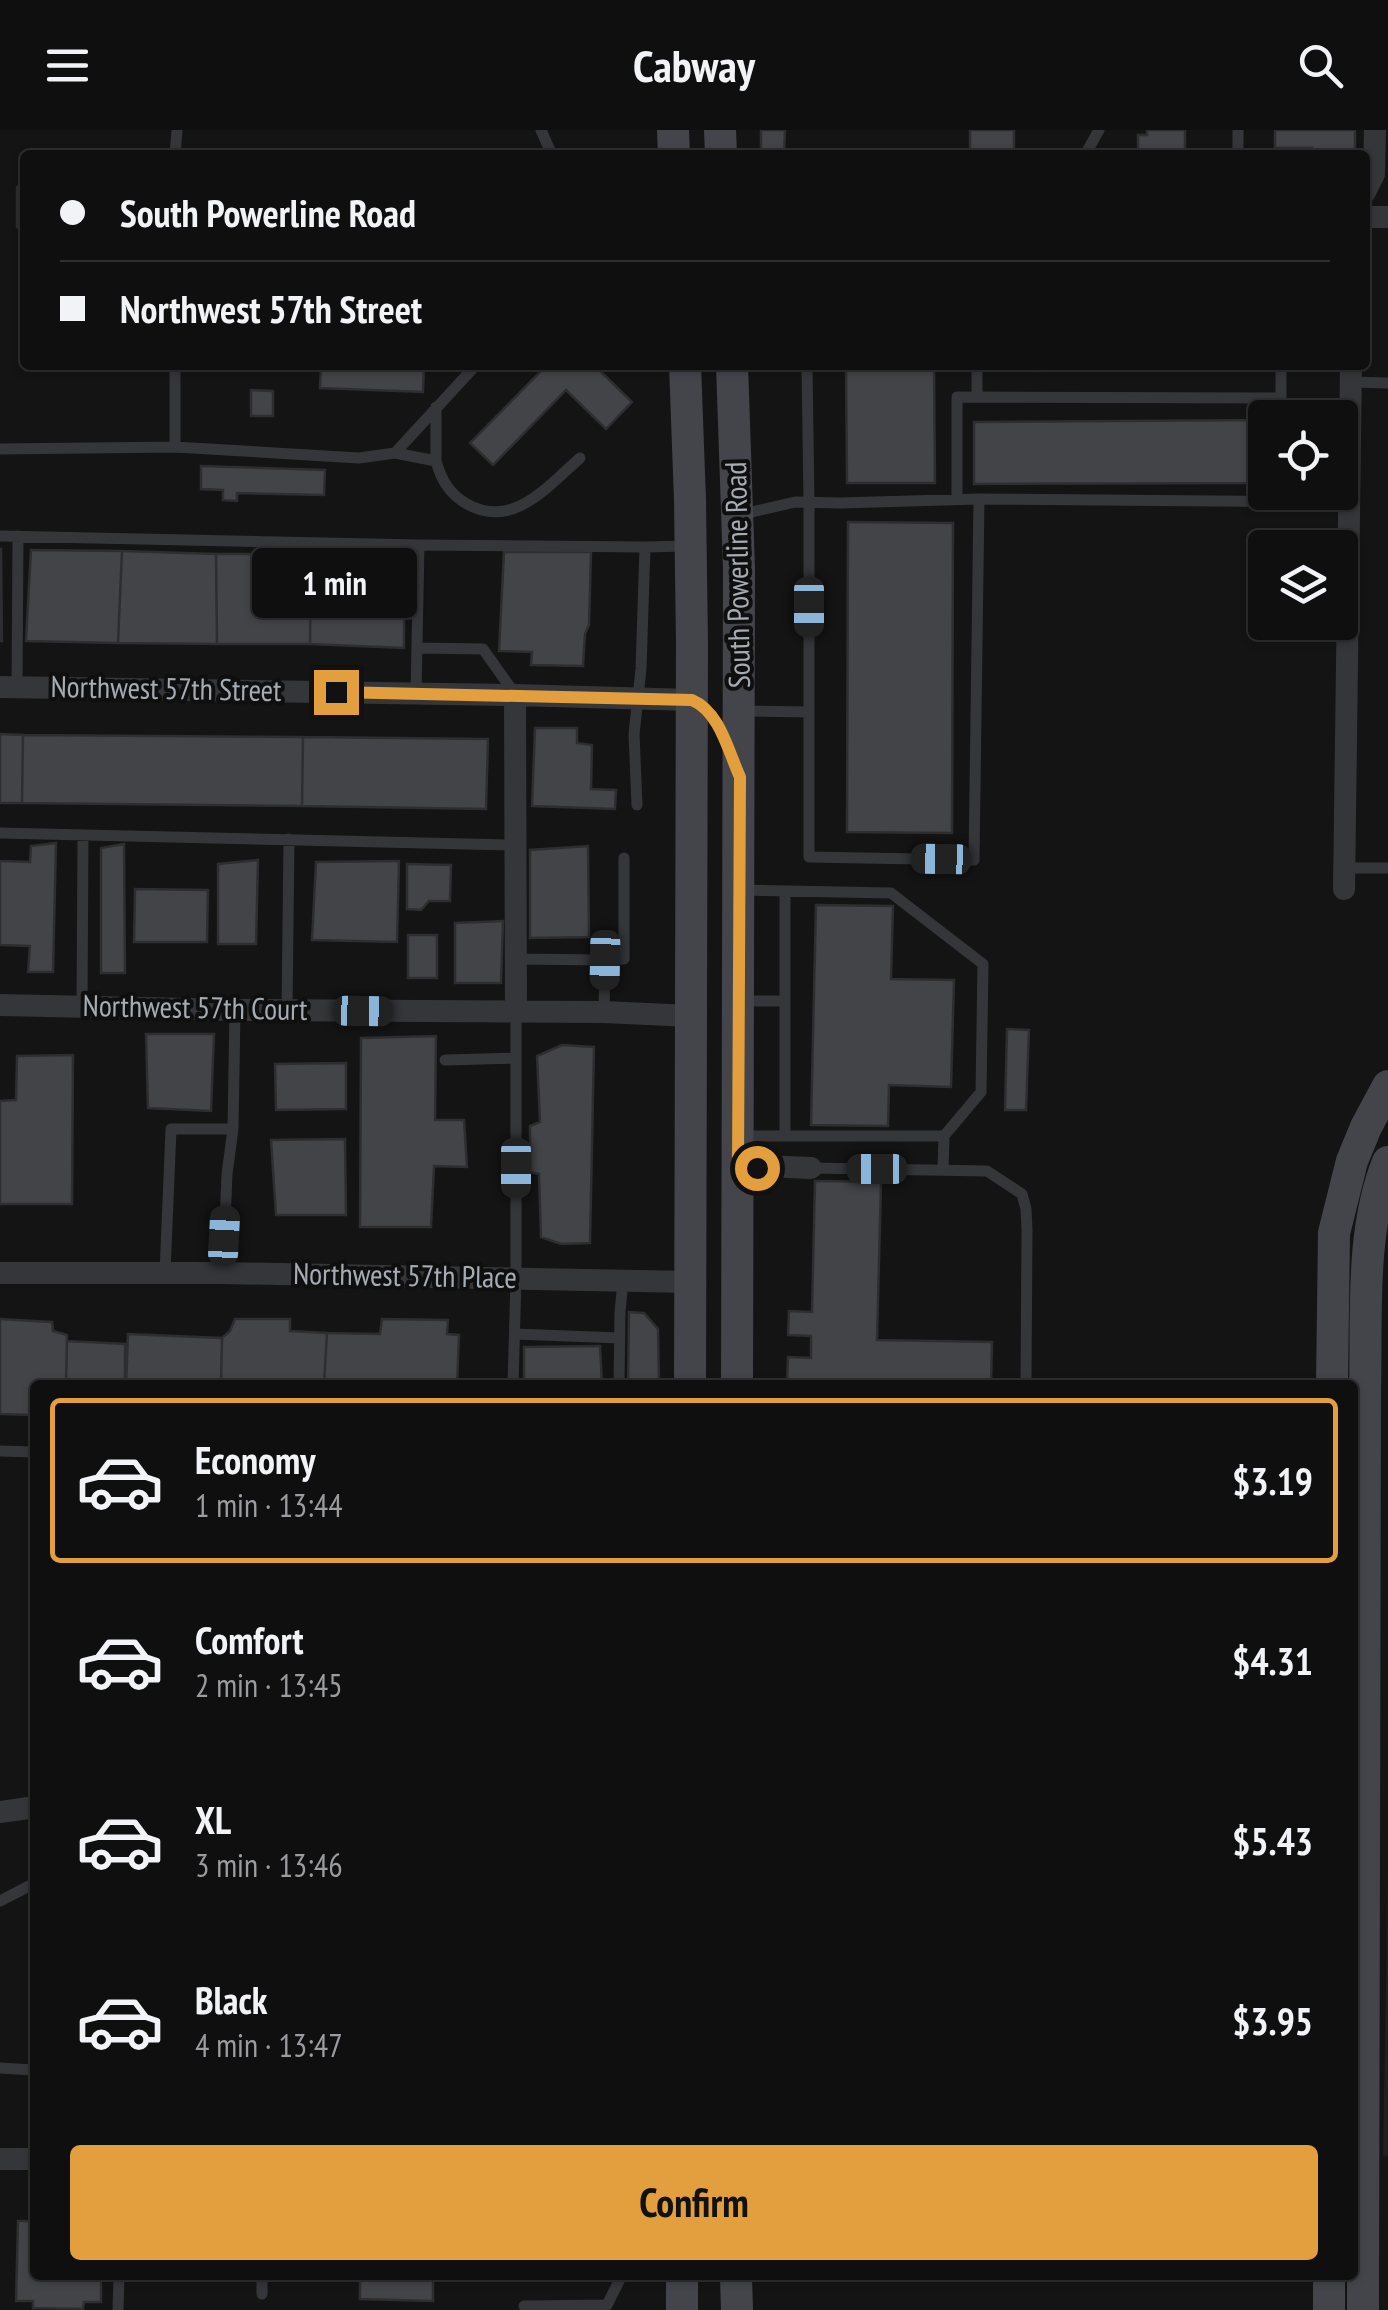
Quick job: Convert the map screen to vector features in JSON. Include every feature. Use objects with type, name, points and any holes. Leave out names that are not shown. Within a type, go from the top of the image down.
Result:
[{"type":"main road","name":"South Powerline Road","points":[[684,370],[692,644],[690,1380]]},
{"type":"main road","name":"South Powerline Road","points":[[732,370],[738,515],[740,777],[737,1380]]},
{"type":"main road","points":[[692,644],[722,696],[739,712]]},
{"type":"main road","points":[[692,700],[707,708],[713,717],[740,777]]},
{"type":"main road","points":[[691,1016],[707,1022],[738,1052]]},
{"type":"main road","points":[[1332,1380],[1334,1234],[1352,1161],[1388,1086]]},
{"type":"main road","points":[[1364,2310],[1358,2184],[1365,1994],[1359,1390],[1374,1206],[1388,1162]]},
{"type":"main road","points":[[682,2280],[682,2310]]},
{"type":"main road","points":[[736,2280],[737,2310]]},
{"type":"main road","points":[[1329,2280],[1329,2310]]},
{"type":"street","points":[[1370,182],[1374,174],[1374,130]]},
{"type":"street","points":[[1351,373],[1351,400]]},
{"type":"street","points":[[1344,878],[1349,510]]},
{"type":"street","name":"Northwest 57th Street","points":[[9,687],[692,700]]},
{"type":"street","points":[[515,695],[516,1013]]},
{"type":"street","name":"Northwest 57th Court","points":[[0,1005],[691,1016]]},
{"type":"street","points":[[738,1151],[811,1168]]},
{"type":"street","name":"Northwest 57th Place","points":[[0,1273],[690,1282]]},
{"type":"street","points":[[0,1812],[30,1808]]},
{"type":"street","points":[[0,2160],[30,2159]]},
{"type":"lane","points":[[175,370],[175,447]]},
{"type":"lane","points":[[395,453],[471,370]]},
{"type":"lane","points":[[807,370],[809,857],[974,860],[979,499]]},
{"type":"lane","points":[[977,370],[977,397]]},
{"type":"lane","points":[[957,499],[957,397],[1281,398],[1282,370]]},
{"type":"lane","points":[[1351,373],[1388,383]]},
{"type":"lane","points":[[436,408],[436,461],[440,476],[459,500],[473,508],[514,510],[532,501],[580,458]]},
{"type":"lane","points":[[0,449],[175,447],[360,458],[395,453],[436,461]]},
{"type":"lane","points":[[738,515],[795,502],[1248,497]]},
{"type":"lane","points":[[0,536],[691,546]]},
{"type":"lane","points":[[9,687],[18,536]]},
{"type":"lane","points":[[416,693],[418,545]]},
{"type":"lane","points":[[637,806],[634,734],[645,546]]},
{"type":"lane","points":[[417,648],[483,649],[515,695]]},
{"type":"lane","points":[[739,712],[809,712]]},
{"type":"lane","points":[[0,833],[515,844]]},
{"type":"lane","points":[[82,835],[82,1007]]},
{"type":"lane","points":[[287,1010],[289,840]]},
{"type":"lane","points":[[515,959],[624,959],[624,858]]},
{"type":"lane","points":[[1344,878],[1388,868]]},
{"type":"lane","points":[[739,890],[891,893],[984,964],[981,1092],[944,1136],[943,1170]]},
{"type":"lane","points":[[785,890],[785,1136]]},
{"type":"lane","points":[[604,1012],[605,960]]},
{"type":"lane","points":[[738,1001],[785,1001]]},
{"type":"lane","points":[[223,1273],[227,1174],[234,1129],[235,1010]]},
{"type":"lane","points":[[514,1380],[516,1013]]},
{"type":"lane","points":[[445,1060],[515,1058]]},
{"type":"lane","points":[[165,1273],[171,1129],[234,1129]]},
{"type":"lane","points":[[738,1151],[785,1136],[944,1136]]},
{"type":"lane","points":[[811,1168],[987,1171],[1022,1194],[1028,1230],[1026,1380]]},
{"type":"lane","points":[[620,1380],[623,1281]]},
{"type":"lane","points":[[514,1334],[620,1338]]},
{"type":"lane","points":[[0,1451],[30,1452]]},
{"type":"lane","points":[[0,1901],[30,1885]]},
{"type":"lane","points":[[0,2068],[30,2070]]},
{"type":"lane","points":[[118,2310],[119,2280]]},
{"type":"lane","points":[[262,2280],[262,2294]]},
{"type":"lane","points":[[524,2306],[607,2304],[619,2280]]},
{"type":"shaded area","points":[[1388,1872],[1388,2157],[1383,2155]]},
{"type":"building","points":[[761,130],[785,130],[784,150],[761,150]]},
{"type":"building","points":[[970,130],[1014,130],[1014,150],[970,150]]},
{"type":"building","points":[[1147,130],[1185,130],[1185,150],[1138,150],[1138,135],[1147,135]]},
{"type":"building","points":[[1275,130],[1355,130],[1355,150],[1275,148]]},
{"type":"building","points":[[17,187],[20,187],[20,227]]},
{"type":"building","points":[[321,370],[424,370],[423,392],[320,388]]},
{"type":"building","points":[[542,370],[599,370],[632,402],[606,429],[566,390],[493,465],[470,443]]},
{"type":"building","points":[[846,370],[934,370],[935,483],[847,483]]},
{"type":"building","points":[[251,390],[273,391],[273,416],[251,416]]},
{"type":"building","points":[[1248,420],[1248,483],[974,484],[974,422]]},
{"type":"building","points":[[201,466],[325,470],[324,495],[237,493],[237,501],[223,500],[223,490],[201,489]]},
{"type":"building","points":[[848,522],[953,523],[952,833],[847,832]]},
{"type":"building","points":[[1,549],[2,641],[0,641]]},
{"type":"building","points":[[31,550],[122,551],[118,643],[26,641]]},
{"type":"building","points":[[122,551],[216,554],[217,644],[118,643]]},
{"type":"building","points":[[404,552],[404,648],[310,644],[311,554]]},
{"type":"building","points":[[504,552],[591,552],[589,625],[583,666],[531,665],[532,652],[499,651]]},
{"type":"building","points":[[216,554],[311,554],[310,644],[217,644]]},
{"type":"building","points":[[535,728],[577,728],[577,743],[592,745],[591,789],[616,790],[615,809],[532,806]]},
{"type":"building","points":[[0,734],[23,735],[22,803],[0,803]]},
{"type":"building","points":[[23,735],[303,737],[302,806],[22,803]]},
{"type":"building","points":[[303,737],[488,739],[486,809],[302,806]]},
{"type":"building","points":[[56,843],[53,972],[28,972],[30,946],[0,945],[0,861],[30,862],[31,846]]},
{"type":"building","points":[[124,844],[125,973],[101,973],[101,848]]},
{"type":"building","points":[[588,846],[589,937],[530,938],[530,850]]},
{"type":"building","points":[[258,860],[256,944],[218,944],[218,864]]},
{"type":"building","points":[[399,861],[397,942],[312,940],[316,862]]},
{"type":"building","points":[[407,864],[451,865],[450,901],[429,901],[421,910],[407,909]]},
{"type":"building","points":[[135,889],[208,890],[207,942],[134,942]]},
{"type":"building","points":[[816,905],[893,906],[891,979],[954,980],[951,1087],[889,1085],[888,1126],[811,1125]]},
{"type":"building","points":[[503,921],[501,983],[455,983],[455,923]]},
{"type":"building","points":[[408,935],[437,935],[437,978],[408,978]]},
{"type":"building","points":[[1007,1029],[1029,1030],[1026,1110],[1005,1110]]},
{"type":"building","points":[[146,1034],[214,1034],[211,1111],[148,1108]]},
{"type":"building","points":[[436,1036],[435,1120],[464,1120],[467,1167],[434,1166],[431,1227],[360,1227],[361,1038]]},
{"type":"building","points":[[562,1045],[594,1047],[590,1243],[561,1244],[541,1237],[539,1174],[530,1172],[530,1126],[540,1122],[537,1056]]},
{"type":"building","points":[[73,1055],[72,1204],[0,1204],[0,1101],[16,1100],[17,1056]]},
{"type":"building","points":[[346,1063],[346,1109],[276,1110],[275,1064]]},
{"type":"building","points":[[345,1139],[346,1215],[276,1215],[271,1140]]},
{"type":"building","points":[[815,1181],[881,1182],[877,1340],[992,1342],[991,1380],[787,1380],[788,1357],[811,1358],[811,1336],[788,1335],[789,1311],[812,1312]]},
{"type":"building","points":[[629,1312],[644,1313],[658,1329],[659,1380],[628,1380]]},
{"type":"building","points":[[0,1319],[52,1322],[53,1331],[67,1335],[66,1380],[30,1380],[30,1415],[0,1414]]},
{"type":"building","points":[[235,1319],[290,1319],[290,1331],[327,1333],[324,1380],[221,1380],[222,1338]]},
{"type":"building","points":[[382,1319],[448,1320],[447,1334],[459,1335],[457,1380],[324,1380],[327,1333],[380,1334]]},
{"type":"building","points":[[128,1334],[222,1338],[221,1380],[126,1380]]},
{"type":"building","points":[[67,1341],[125,1344],[125,1380],[66,1380]]},
{"type":"building","points":[[600,1346],[602,1380],[524,1380],[524,1347]]},
{"type":"building","points":[[18,2221],[30,2221],[30,2280],[101,2280],[101,2302],[84,2302],[83,2309],[33,2308],[33,2301],[16,2301]]},
{"type":"building","points":[[360,2280],[433,2280],[433,2301],[360,2299]]},
{"type":"route","points":[[336,692],[692,700],[707,708],[740,777],[738,1165],[757,1168]]}]
